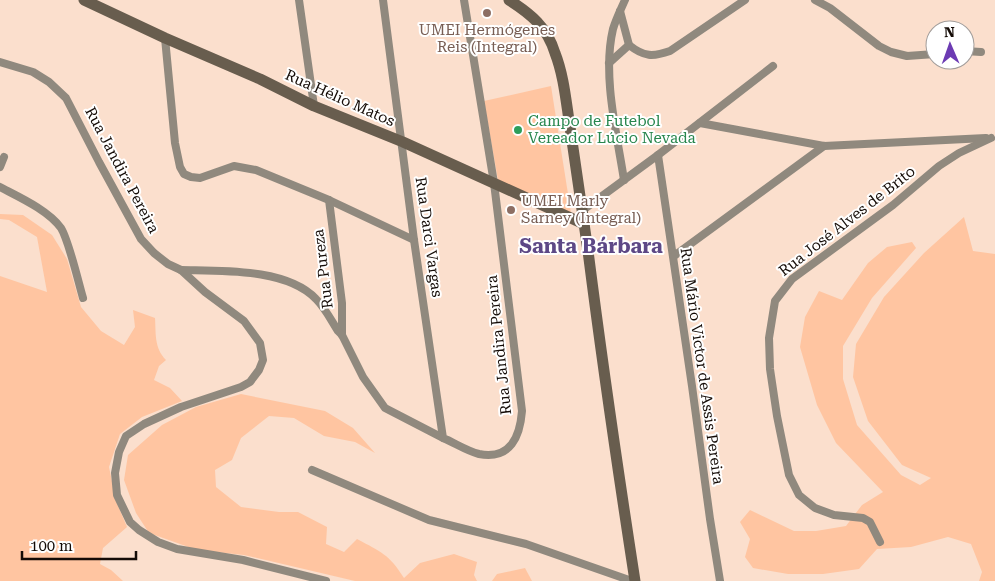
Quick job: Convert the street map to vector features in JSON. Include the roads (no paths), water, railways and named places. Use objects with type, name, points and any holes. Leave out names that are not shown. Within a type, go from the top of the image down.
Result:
[{"type":"street","name":"Rua Hélio Matos","points":[[84,0],[260,79],[314,106],[403,142],[584,224]]},
{"type":"street","points":[[300,0],[314,106]]},
{"type":"street","name":"Rua Darci Vargas","points":[[383,0],[403,142],[414,240],[443,438]]},
{"type":"street","name":"Rua Jandira Pereira","points":[[443,438],[480,454],[496,453],[508,448],[517,438],[522,411],[494,183],[464,0]]},
{"type":"street","points":[[312,470],[429,520],[526,544],[634,581],[610,421],[583,210],[563,83],[556,53],[550,40],[528,12],[509,0]]},
{"type":"street","points":[[624,180],[609,79],[609,63],[613,28],[625,0]]},
{"type":"street","points":[[620,11],[629,45],[639,52],[659,55],[670,51],[745,0]]},
{"type":"street","points":[[815,0],[830,8],[880,46],[891,52],[907,56],[925,55]]},
{"type":"street","points":[[165,38],[175,143],[180,167],[184,174],[200,178],[234,166],[256,170],[328,200],[414,240]]},
{"type":"street","points":[[609,63],[629,45]]},
{"type":"street","points":[[975,52],[981,52]]},
{"type":"street","name":"Rua Jandira Pereira","points":[[0,62],[32,72],[49,82],[66,98],[141,239],[154,253],[168,264],[181,270],[244,321],[260,343],[263,360],[259,370],[250,382],[241,387],[181,407],[144,424],[126,436],[119,452],[115,473],[117,495],[130,522],[158,542],[177,549],[243,560],[326,581]]},
{"type":"street","points":[[583,210],[774,66]]},
{"type":"street","points":[[700,123],[824,146],[993,137]]},
{"type":"street","name":"Rua José Alves de Brito","points":[[880,542],[870,522],[863,518],[834,515],[815,508],[799,495],[789,475],[770,368],[769,338],[775,301],[792,279],[894,204],[939,166],[959,153],[993,137]]},
{"type":"street","points":[[674,256],[824,146]]},
{"type":"street","name":"Rua Mário Victor de Assis Pereira","points":[[658,155],[720,581]]},
{"type":"street","points":[[0,167],[4,157]]},
{"type":"street","points":[[0,187],[25,200],[61,228],[83,298]]},
{"type":"street","name":"Rua Pureza","points":[[328,200],[342,303],[342,335]]},
{"type":"street","points":[[181,270],[264,275],[298,284],[316,299],[342,335],[364,377],[385,408],[443,438]]},
{"type":"place","name":"UMEI Hermógenes Reis (Integral)","points":[[487,13]]},
{"type":"place","name":"Campo de Futebol Vereador Lúcio Nevada","points":[[518,130]]},
{"type":"place","name":"UMEI Marly Sarney (Integral)","points":[[511,210]]},
{"type":"district","name":"Santa Bárbara","points":[[591,246]]}]
